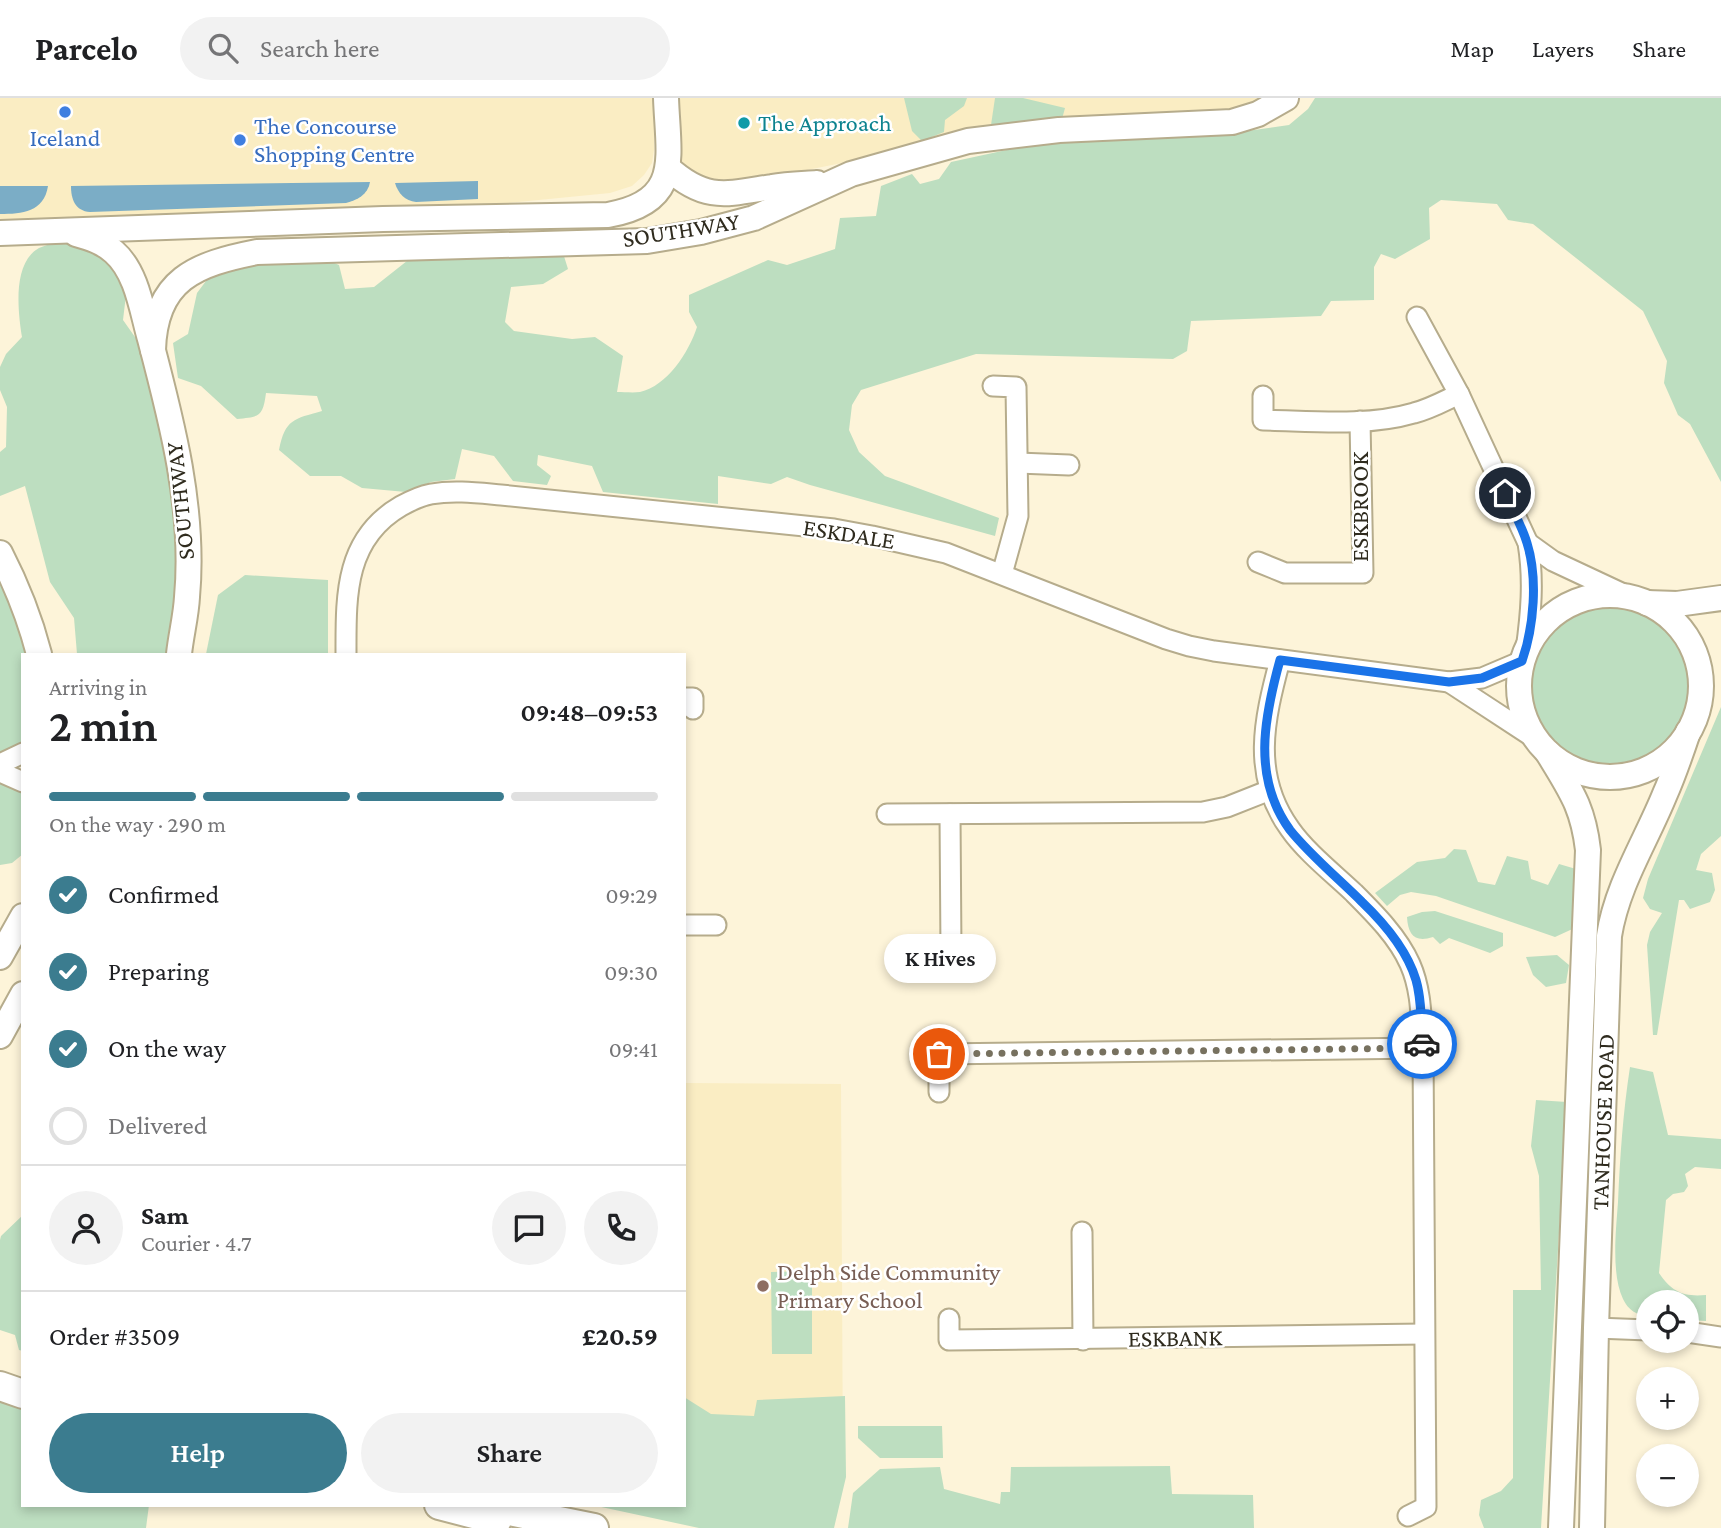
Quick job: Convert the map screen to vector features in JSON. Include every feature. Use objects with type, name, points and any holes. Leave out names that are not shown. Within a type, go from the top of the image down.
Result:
[{"type":"main road","points":[[0,1386],[21,1393]]},
{"type":"main road","points":[[447,1507],[526,1528]]},
{"type":"main road","points":[[489,1507],[594,1528]]},
{"type":"street","points":[[666,98],[668,168],[692,187],[727,195],[776,186],[828,183]]},
{"type":"street","name":"SOUTHWAY","points":[[153,350],[153,326],[159,308],[172,290],[194,270],[224,259],[257,252],[647,241],[701,232],[754,218],[851,174],[968,141],[1059,130],[1232,122],[1258,114],[1286,98]]},
{"type":"street","name":"SOUTHWAY","points":[[0,233],[383,219],[608,215],[628,212],[642,205],[657,193],[666,181],[668,168]]},
{"type":"street","name":"SOUTHWAY","points":[[65,231],[96,239],[115,252],[128,270],[136,287],[166,393],[185,504],[188,549],[187,596],[179,653]]},
{"type":"street","points":[[1417,317],[1459,394],[1528,543],[1532,592],[1519,677],[1521,710],[1541,746],[1567,766],[1588,775],[1611,777],[1634,774],[1656,765],[1674,750],[1692,724],[1700,698],[1701,679],[1693,651],[1678,626],[1664,613],[1553,561],[1528,543]]},
{"type":"street","points":[[993,386],[1016,387],[1018,516],[1002,574]]},
{"type":"street","name":"ESKBROOK","points":[[1263,397],[1263,420],[1360,421],[1414,413],[1459,394]]},
{"type":"street","name":"ESKBROOK","points":[[1258,562],[1285,573],[1363,573],[1360,421]]},
{"type":"street","points":[[1018,463],[1069,464]]},
{"type":"street","name":"ESKDALE","points":[[346,653],[347,592],[358,551],[367,536],[385,517],[408,502],[428,494],[449,492],[834,529],[907,542],[946,553],[1166,639],[1214,652],[1449,682],[1482,678],[1524,656]]},
{"type":"street","points":[[0,553],[16,584],[39,653]]},
{"type":"street","points":[[1524,656],[1536,632],[1551,616],[1589,597],[1611,595],[1676,604],[1721,598]]},
{"type":"street","points":[[1280,660],[1264,726],[1263,750],[1270,790],[1278,810],[1291,831],[1387,929],[1409,962],[1420,999],[1423,1048],[1426,1507],[1408,1516]]},
{"type":"street","name":"TANHOUSE ROAD","points":[[1592,1528],[1596,1328],[1611,926],[1620,892],[1666,794],[1692,724],[1721,680]]},
{"type":"street","name":"ESKDALE","points":[[1449,682],[1541,746]]},
{"type":"street","name":"TANHOUSE ROAD","points":[[1541,746],[1576,799],[1585,824],[1588,850],[1561,1528]]},
{"type":"street","points":[[0,764],[21,754]]},
{"type":"street","points":[[0,772],[21,781]]},
{"type":"street","points":[[887,814],[1203,812],[1227,807],[1270,790]]},
{"type":"street","points":[[950,814],[951,952]]},
{"type":"street","points":[[0,957],[21,920]]},
{"type":"street","points":[[686,925],[716,925]]},
{"type":"street","points":[[0,1035],[21,998]]},
{"type":"street","points":[[939,1092],[939,1054],[1423,1048]]},
{"type":"street","points":[[1082,1232],[1083,1340]]},
{"type":"street","name":"ESKBANK","points":[[949,1319],[949,1340],[1424,1334]]},
{"type":"street","points":[[1596,1328],[1636,1330]]},
{"type":"street","points":[[1699,1334],[1721,1337]]},
{"type":"shaded area","points":[[0,98],[654,98],[654,150],[652,163],[644,175],[632,186],[610,193],[489,205],[0,223]]},
{"type":"shaded area","points":[[674,98],[1265,98],[1253,108],[872,157],[732,185],[709,185],[679,161]]},
{"type":"shaded area","name":"Delph Side Community Primary School","points":[[686,1083],[841,1084],[843,1472],[686,1437]]},
{"type":"green space","points":[[904,98],[967,98],[964,106],[945,120],[944,132],[922,141],[912,131]]},
{"type":"green space","points":[[995,98],[1023,98],[1065,108],[1062,119],[991,125]]},
{"type":"green space","points":[[1315,98],[1721,98],[1721,482],[1690,424],[1678,415],[1664,383],[1667,361],[1643,311],[1533,224],[1508,220],[1497,204],[1441,200],[1429,208],[1430,239],[1395,259],[1381,254],[1374,267],[1374,300],[1331,301],[1321,316],[1191,321],[1187,351],[1173,359],[976,354],[861,390],[852,405],[849,430],[859,452],[885,476],[999,518],[995,536],[787,477],[771,484],[718,476],[718,504],[603,492],[592,466],[538,455],[537,465],[551,476],[547,485],[513,481],[494,456],[462,449],[455,479],[431,482],[406,492],[362,488],[341,476],[310,476],[279,450],[284,432],[292,422],[322,411],[317,396],[266,393],[259,414],[237,419],[201,386],[178,378],[173,343],[188,334],[197,293],[218,265],[315,255],[339,265],[345,289],[374,287],[412,257],[563,253],[568,269],[543,284],[511,287],[505,322],[514,331],[572,339],[595,337],[623,356],[617,392],[640,392],[650,389],[668,375],[689,347],[697,327],[689,312],[689,295],[768,260],[787,265],[835,249],[840,218],[876,216],[881,186],[912,174],[920,184],[939,179],[951,162],[1030,145],[1135,137],[1218,135],[1289,125],[1308,109]]},
{"type":"green space","points":[[56,242],[78,245],[98,254],[112,267],[126,295],[123,320],[142,347],[175,482],[180,586],[170,653],[77,653],[74,618],[50,582],[25,486],[0,496],[0,452],[6,447],[7,407],[0,390],[0,367],[6,354],[22,337],[19,315],[21,276],[30,255],[39,248]]},
{"type":"green space","points":[[0,574],[33,653],[21,653],[21,746],[0,752]]},
{"type":"green space","points":[[245,575],[328,580],[328,653],[206,653],[218,595]]},
{"type":"green space","points":[[1610,604],[1641,610],[1668,628],[1686,655],[1692,686],[1686,717],[1668,744],[1641,762],[1610,768],[1579,762],[1552,744],[1534,717],[1528,686],[1534,655],[1552,628],[1579,610]]},
{"type":"green space","points":[[1721,707],[1721,836],[1701,854],[1696,870],[1712,873],[1715,890],[1710,902],[1690,909],[1684,900],[1679,900],[1657,1035],[1653,1035],[1647,945],[1650,932],[1662,913],[1650,909],[1643,898],[1648,879]]},
{"type":"green space","points":[[0,778],[21,787],[21,856],[12,863],[0,865]]},
{"type":"green space","points":[[1454,849],[1466,850],[1478,882],[1495,885],[1507,856],[1528,861],[1531,879],[1548,885],[1559,864],[1576,869],[1579,926],[1555,937],[1436,896],[1411,892],[1400,895],[1387,906],[1375,893],[1417,862],[1445,858]]},
{"type":"green space","points":[[1435,911],[1503,933],[1503,946],[1490,953],[1449,938],[1440,944],[1433,937],[1421,939],[1414,936],[1409,929],[1407,917]]},
{"type":"green space","points":[[1557,955],[1569,965],[1566,983],[1546,987],[1533,975],[1526,957]]},
{"type":"green space","points":[[1630,1067],[1653,1072],[1668,1135],[1721,1139],[1721,1169],[1695,1167],[1685,1174],[1688,1186],[1684,1192],[1673,1194],[1666,1200],[1659,1273],[1676,1290],[1636,1290],[1636,1313],[1623,1299],[1616,1265],[1625,1101]]},
{"type":"green space","points":[[1536,1100],[1567,1102],[1541,1528],[1484,1528],[1479,1515],[1481,1500],[1501,1491],[1513,1478],[1513,1290],[1541,1290],[1539,1176],[1531,1146]]},
{"type":"green space","points":[[21,1217],[21,1350],[15,1335],[0,1330],[1,1236]]},
{"type":"green space","points":[[812,1271],[812,1354],[772,1354],[771,1272]]},
{"type":"green space","points":[[1699,1295],[1706,1295],[1706,1321],[1699,1321]]},
{"type":"green space","points":[[845,1396],[846,1477],[834,1528],[699,1528],[601,1507],[686,1507],[686,1398],[711,1414],[754,1416],[757,1400]]},
{"type":"green space","points":[[0,1397],[21,1403],[21,1507],[149,1507],[146,1528],[0,1528]]},
{"type":"green space","points":[[858,1426],[942,1426],[943,1458],[880,1458],[858,1438]]},
{"type":"green space","points":[[1170,1466],[1172,1494],[1253,1495],[1254,1528],[848,1528],[853,1493],[880,1469],[940,1467],[944,1489],[1000,1504],[1001,1492],[1010,1492],[1011,1467]]},
{"type":"water","points":[[478,181],[478,199],[416,202],[402,196],[395,183]]},
{"type":"water","points":[[370,182],[361,196],[346,203],[90,212],[75,204],[71,186]]},
{"type":"water","points":[[0,186],[48,186],[42,201],[31,210],[0,214]]},
{"type":"way so far","points":[[939,1054],[1423,1048],[1422,1044]]},
{"type":"place","name":"Iceland","points":[[65,112]]},
{"type":"place","name":"The Approach","points":[[744,123]]},
{"type":"place","name":"The Concourse Shopping Centre","points":[[240,140]]},
{"type":"place","name":"K Hives","points":[[939,1054]]},
{"type":"place","name":"Delph Side Community Primary School","points":[[763,1286]]},
{"type":"route","points":[[1422,1044],[1420,999],[1409,962],[1370,909],[1291,831],[1278,810],[1265,770],[1264,726],[1280,660],[1449,682],[1482,678],[1522,661],[1530,620],[1532,569],[1528,543],[1505,493]]}]
